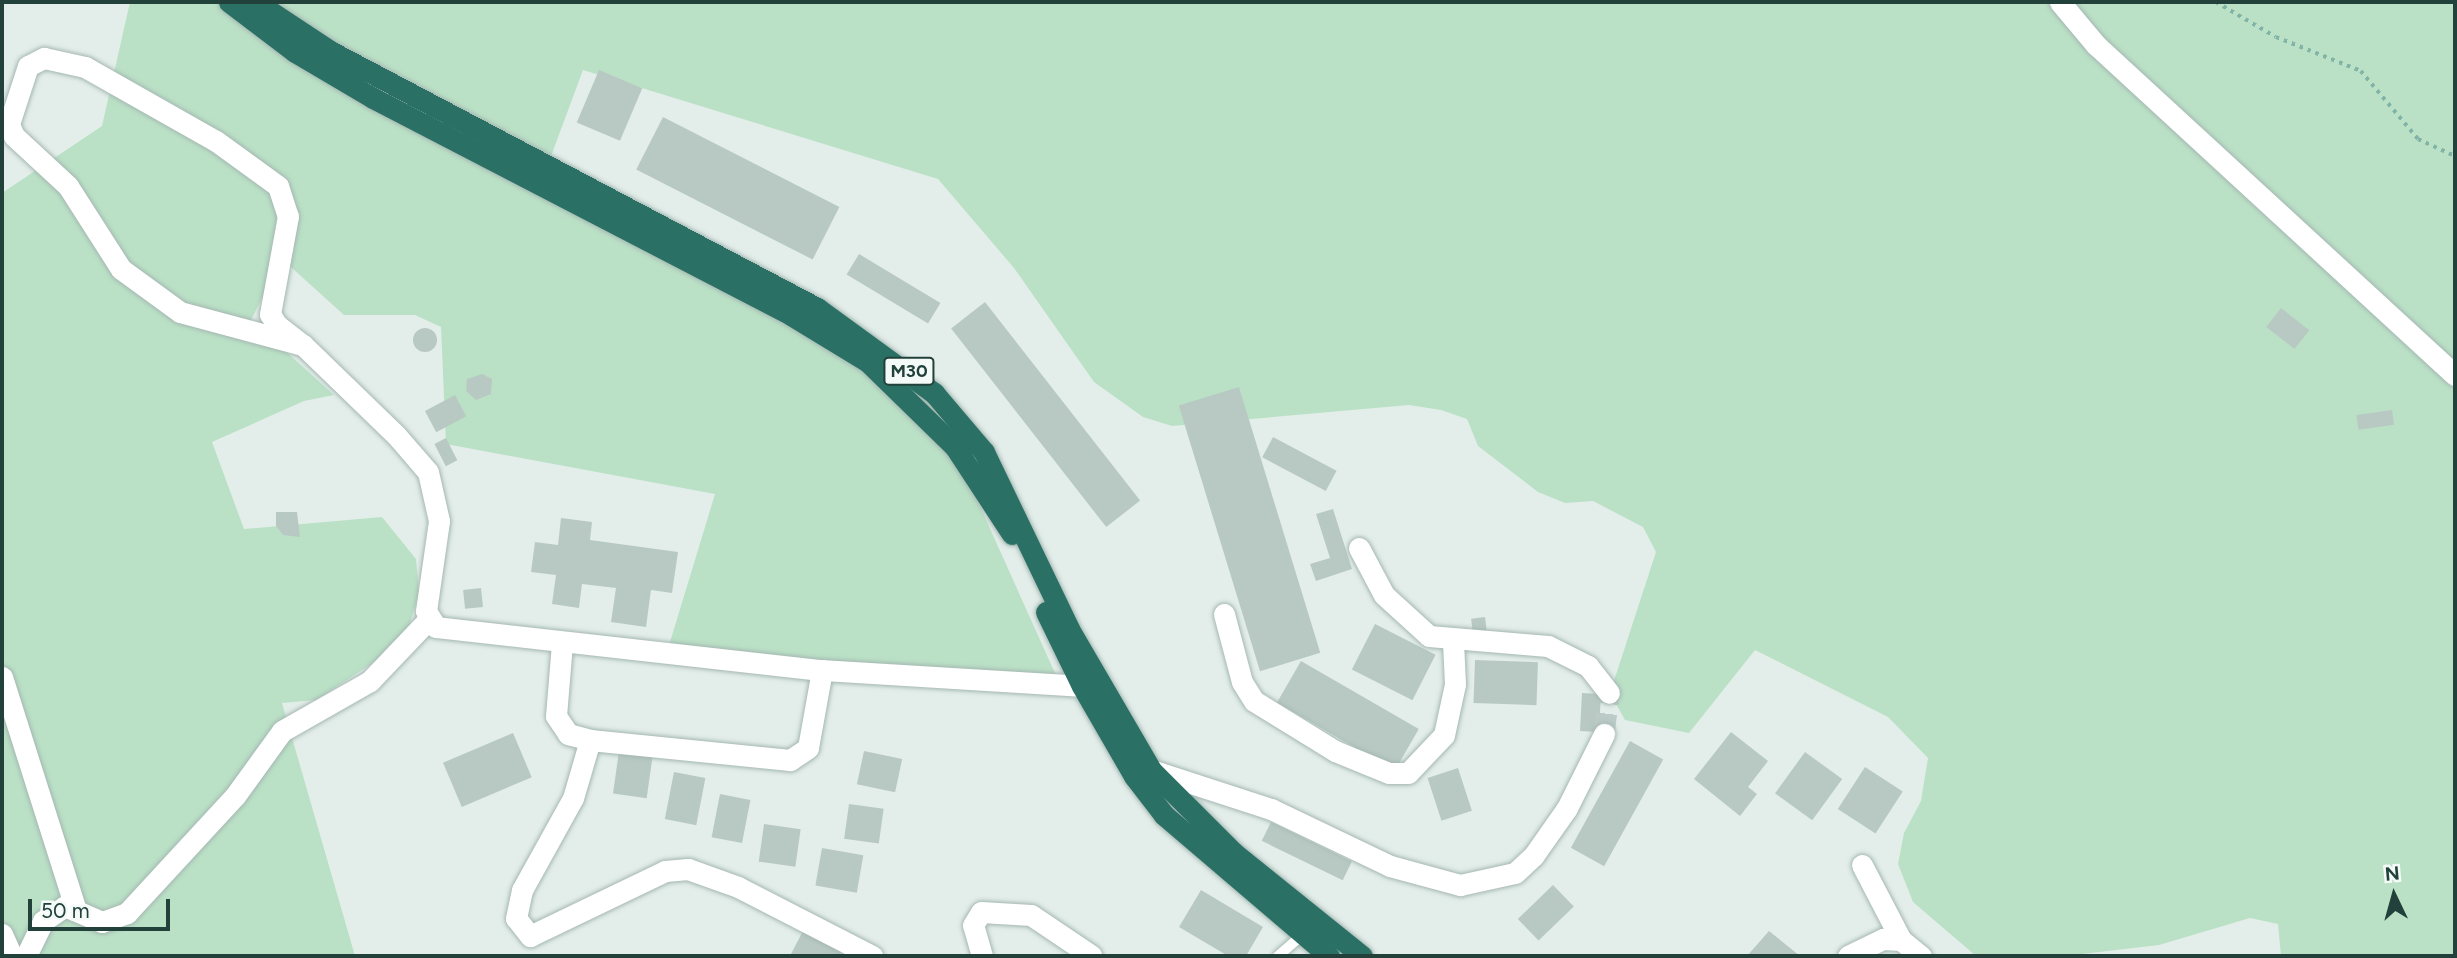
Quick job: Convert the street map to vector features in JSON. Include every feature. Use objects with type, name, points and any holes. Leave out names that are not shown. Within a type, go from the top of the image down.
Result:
[{"type":"highway","name":"M30","points":[[229,2],[295,52],[373,98],[791,315],[868,362],[933,422],[982,483],[1015,541],[1082,686],[1164,815],[1329,956]]},
{"type":"highway","name":"M30","points":[[256,2],[330,51],[817,308],[934,393],[984,453],[1069,629],[1151,770],[1234,853],[1362,956]]},
{"type":"street","points":[[2060,2],[2096,45],[2455,375]]},
{"type":"street","points":[[26,956],[43,921],[65,906],[102,922],[127,913],[234,796],[282,732],[370,681],[428,620],[439,521],[428,472],[303,345],[270,314],[288,216],[278,186],[226,147],[85,67],[44,58],[29,66],[9,124],[14,136],[68,186],[121,269],[180,312],[303,345]]},
{"type":"street","points":[[1359,548],[1384,595],[1406,618],[1429,636],[1453,641],[1548,646],[1588,666],[1609,693]]},
{"type":"street","points":[[1224,614],[1242,682],[1254,701],[1335,751],[1389,773],[1408,772],[1444,735],[1455,684],[1453,641]]},
{"type":"street","points":[[428,620],[436,627],[562,643],[822,670],[1082,686]]},
{"type":"street","points":[[562,643],[556,716],[568,734],[590,740],[790,760],[808,748],[822,670]]},
{"type":"street","points":[[2,677],[76,909]]},
{"type":"street","points":[[1151,770],[1271,809],[1390,866],[1460,886],[1516,873],[1534,855],[1567,808],[1604,734]]},
{"type":"street","points":[[590,740],[573,798],[522,890],[519,927],[530,936],[665,871],[688,869],[738,887],[872,956]]},
{"type":"street","points":[[1862,865],[1900,940],[1921,956]]},
{"type":"street","points":[[982,956],[973,925],[981,912],[1031,915],[1092,956]]},
{"type":"street","points":[[2,934],[12,956]]},
{"type":"street","points":[[1848,956],[1872,940],[1900,940]]},
{"type":"lane","points":[[1278,956],[1302,934]]},
{"type":"path","points":[[2216,2],[2276,37],[2361,71],[2418,139],[2455,156]]},
{"type":"green space","points":[[130,2],[2455,2],[2455,956],[2281,956],[2278,924],[2250,918],[2159,945],[2065,956],[1976,956],[1913,902],[1898,864],[1904,833],[1921,801],[1928,758],[1888,717],[1755,650],[1689,733],[1625,720],[1610,693],[1656,552],[1643,527],[1593,501],[1565,503],[1538,492],[1478,446],[1467,419],[1441,410],[1409,405],[1172,426],[1143,417],[1094,382],[1014,268],[938,179],[583,70],[544,175],[929,393],[1059,682],[667,652],[715,494],[446,444],[441,327],[415,315],[344,315],[282,259],[251,320],[334,395],[304,401],[212,442],[244,529],[382,517],[416,559],[419,593],[408,630],[391,651],[316,700],[282,703],[355,956],[2,956],[2,193],[102,126]]},
{"type":"building","points":[[599,70],[642,88],[620,141],[577,122]]},
{"type":"building","points":[[663,117],[839,207],[813,259],[636,170]]},
{"type":"building","points":[[859,254],[940,303],[928,324],[847,275]]},
{"type":"building","points":[[985,302],[1140,501],[1106,527],[951,328]]},
{"type":"building","points":[[2281,308],[2309,330],[2295,349],[2266,327]]},
{"type":"building","points":[[425,328],[434,331],[437,340],[434,349],[425,352],[416,349],[413,340],[416,331]]},
{"type":"building","points":[[482,374],[492,379],[491,394],[476,400],[466,391],[467,379]]},
{"type":"building","points":[[1239,387],[1320,653],[1260,671],[1179,405]]},
{"type":"building","points":[[455,395],[466,416],[436,432],[425,411]]},
{"type":"building","points":[[2392,410],[2394,425],[2358,430],[2356,415]]},
{"type":"building","points":[[1273,437],[1337,471],[1326,491],[1262,457]]},
{"type":"building","points":[[446,438],[457,460],[446,466],[434,444]]},
{"type":"building","points":[[1333,509],[1352,569],[1316,581],[1310,564],[1330,558],[1316,514]]},
{"type":"building","points":[[276,512],[297,512],[300,537],[283,535],[276,526]]},
{"type":"building","points":[[561,518],[592,522],[590,540],[678,552],[672,593],[651,590],[646,627],[611,622],[616,588],[582,584],[579,608],[552,604],[556,575],[531,572],[535,542],[558,545]]},
{"type":"building","points":[[481,588],[483,607],[465,609],[463,590]]},
{"type":"building","points":[[1485,617],[1487,633],[1473,635],[1471,619]]},
{"type":"building","points":[[1375,624],[1436,655],[1412,700],[1352,669]]},
{"type":"building","points":[[1475,660],[1538,662],[1536,705],[1473,703]]},
{"type":"building","points":[[1301,661],[1419,729],[1395,771],[1277,703]]},
{"type":"building","points":[[1582,693],[1601,694],[1599,732],[1580,731]]},
{"type":"building","points":[[1731,732],[1768,761],[1748,787],[1757,794],[1740,816],[1694,779]]},
{"type":"building","points":[[513,733],[532,777],[462,807],[443,763]]},
{"type":"building","points":[[1630,741],[1663,759],[1604,866],[1571,848]]},
{"type":"building","points":[[619,751],[653,756],[647,798],[613,794]]},
{"type":"building","points":[[864,751],[902,759],[895,792],[857,784]]},
{"type":"building","points":[[1805,752],[1842,779],[1812,820],[1775,793]]},
{"type":"building","points":[[1865,767],[1903,792],[1876,833],[1838,809]]},
{"type":"building","points":[[1458,768],[1472,811],[1441,821],[1428,778]]},
{"type":"building","points":[[674,772],[705,778],[696,825],[665,819]]},
{"type":"building","points":[[720,794],[750,800],[742,843],[712,837]]},
{"type":"building","points":[[849,804],[884,809],[879,844],[844,839]]},
{"type":"building","points":[[1271,822],[1352,861],[1343,880],[1262,841]]},
{"type":"building","points":[[764,824],[801,829],[795,867],[759,862]]},
{"type":"building","points":[[822,848],[863,855],[857,893],[815,885]]},
{"type":"building","points":[[1553,885],[1574,907],[1539,941],[1518,919]]},
{"type":"building","points":[[1201,890],[1263,927],[1246,956],[1228,956],[1179,927]]},
{"type":"building","points":[[806,925],[845,945],[839,956],[790,956]]},
{"type":"building","points":[[1769,931],[1800,956],[1747,956]]},
{"type":"tunnel","points":[[1604,734],[1609,693]]}]
